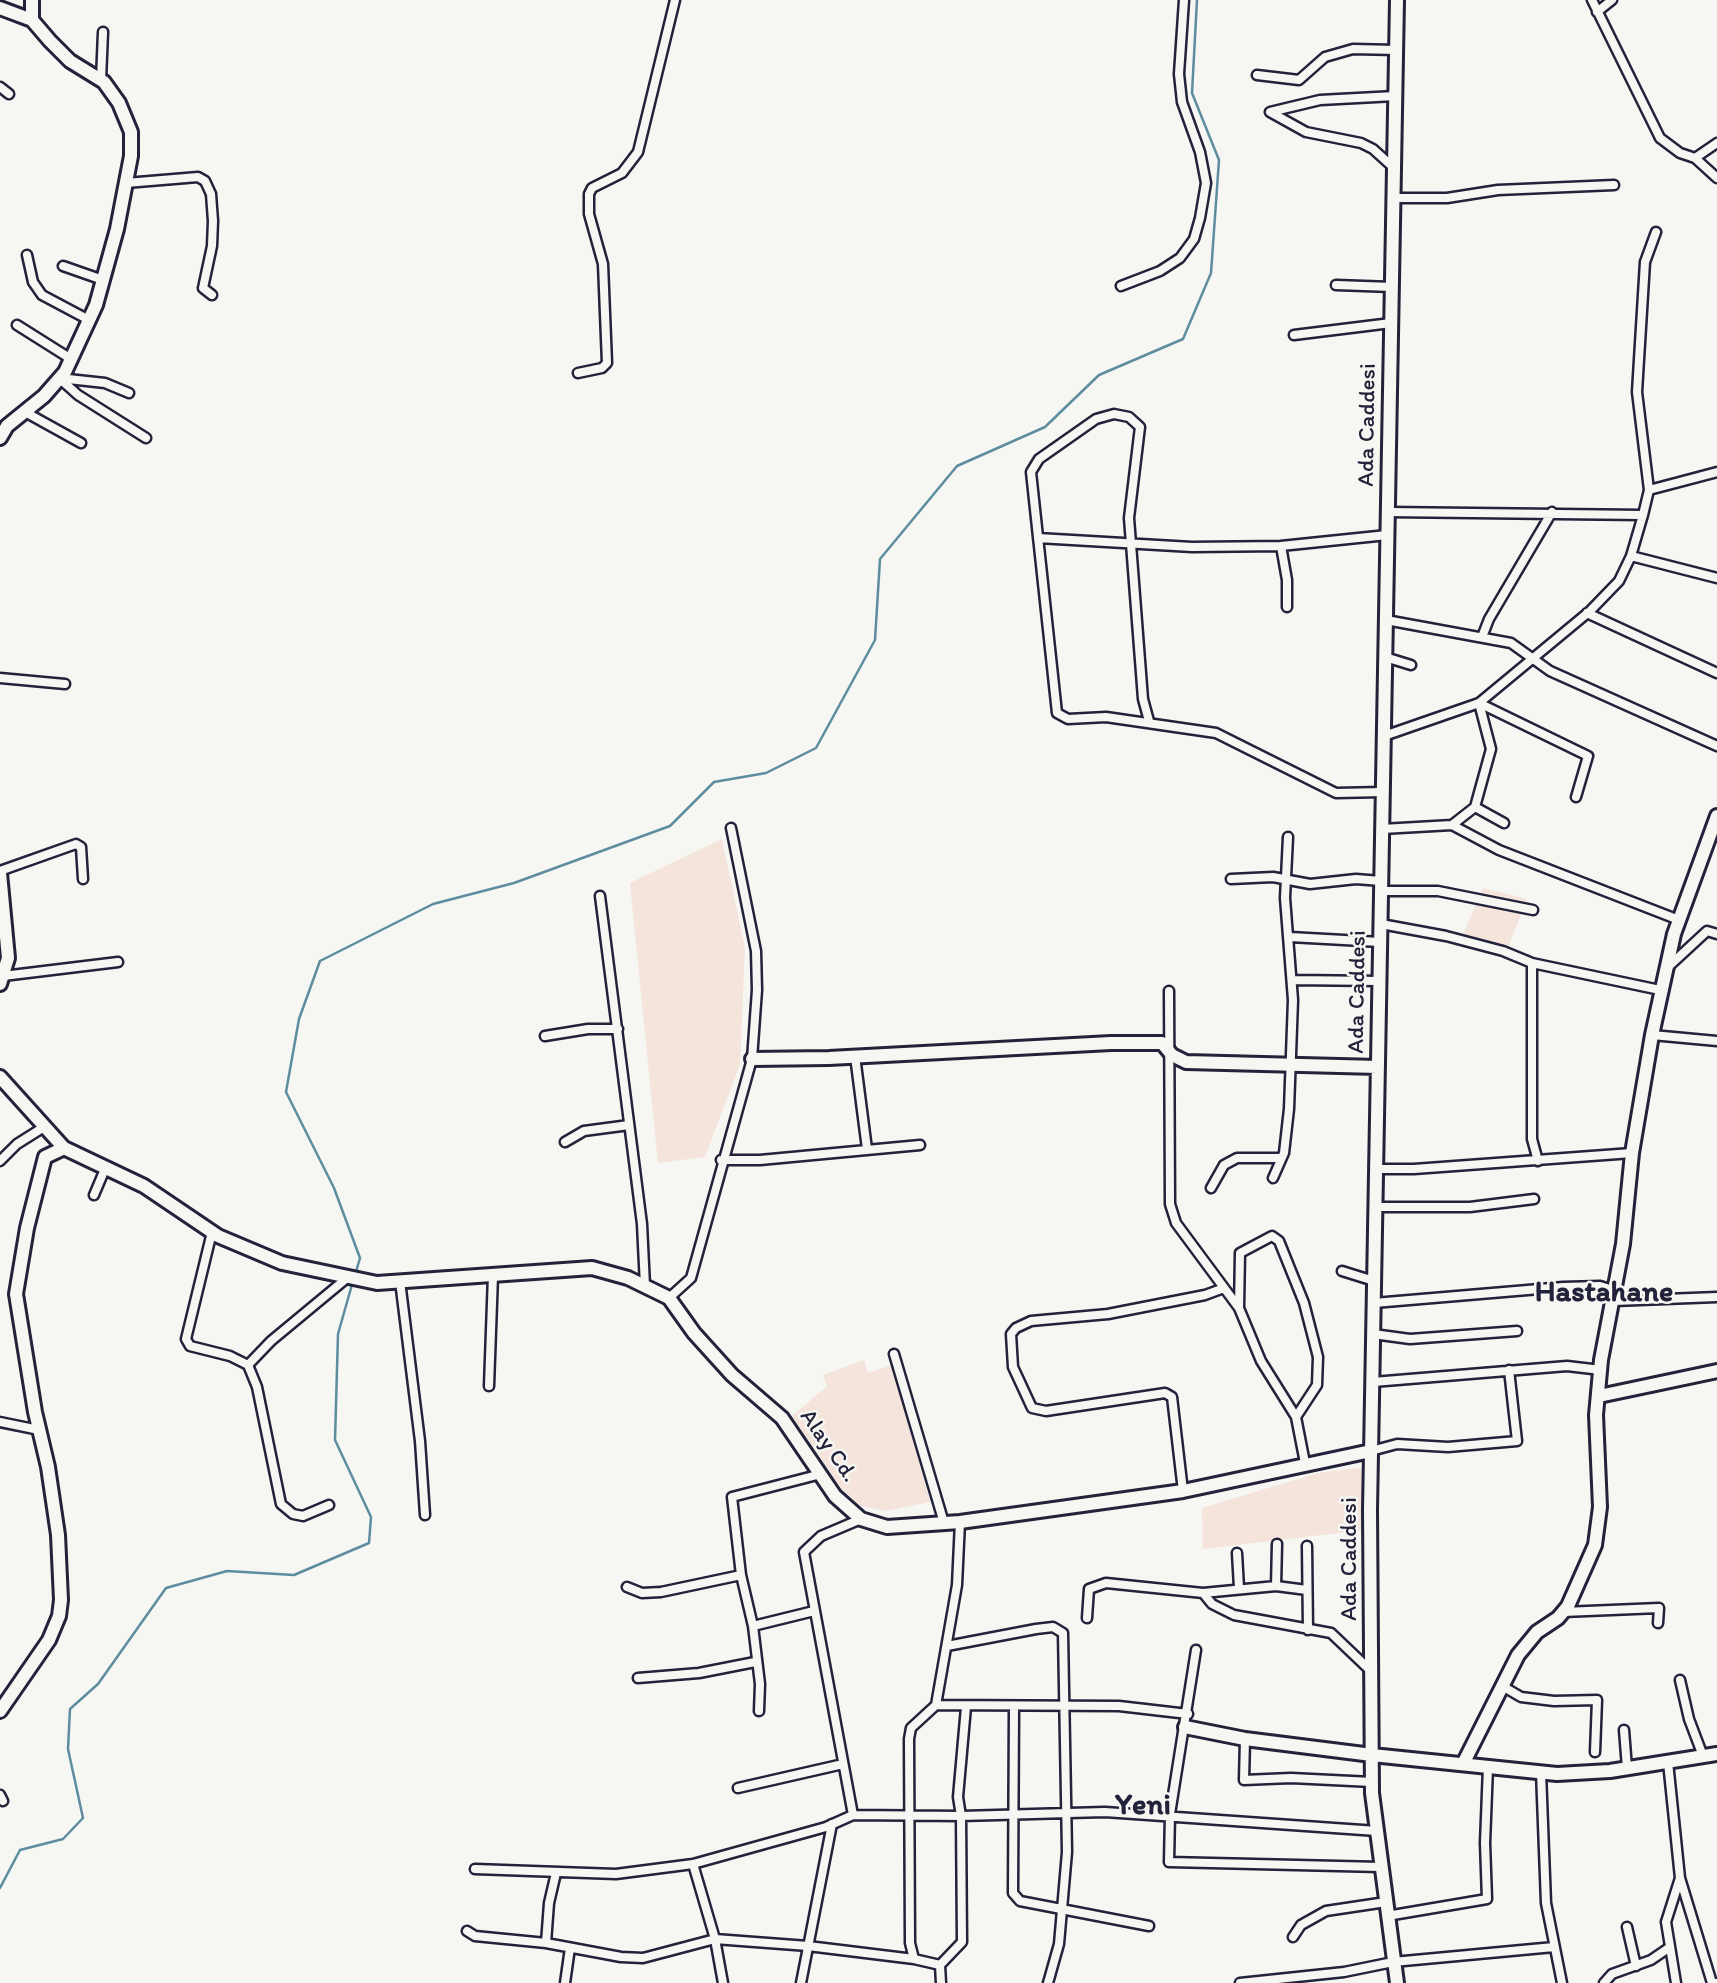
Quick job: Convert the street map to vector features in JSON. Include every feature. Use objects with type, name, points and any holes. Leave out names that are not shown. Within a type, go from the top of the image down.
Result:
[{"type":"street","points":[[0,438],[5,422],[25,412],[59,378],[71,359],[103,280],[131,156],[131,132],[119,103],[101,80],[71,61],[33,20],[0,6],[4,0]]},
{"type":"street","points":[[32,0],[33,20]]},
{"type":"street","points":[[578,373],[602,368],[608,359],[603,264],[587,204],[589,194],[592,188],[622,173],[638,152],[675,0]]},
{"type":"street","points":[[1121,286],[1160,271],[1180,258],[1195,239],[1200,218],[1206,183],[1200,152],[1182,102],[1179,74],[1184,0]]},
{"type":"street","name":"Ada Caddesi","points":[[1396,0],[1371,1451],[1371,1672],[1372,1782],[1397,1983]]},
{"type":"street","points":[[1592,0],[1660,138],[1680,153],[1695,158],[1717,178]]},
{"type":"street","points":[[1597,12],[1612,0]]},
{"type":"street","points":[[101,80],[103,33]]},
{"type":"street","points":[[1258,75],[1271,79],[1299,80],[1325,57],[1353,49],[1396,50]]},
{"type":"street","points":[[0,87],[9,94]]},
{"type":"street","points":[[1394,168],[1373,149],[1360,143],[1306,132],[1270,112],[1320,100],[1395,96]]},
{"type":"street","points":[[1695,158],[1717,143]]},
{"type":"street","points":[[126,183],[198,177],[205,181],[211,194],[213,221],[212,246],[203,288],[212,295]]},
{"type":"street","points":[[1393,198],[1447,198],[1498,190],[1614,185]]},
{"type":"street","points":[[1384,736],[1479,703],[1587,613],[1619,581],[1631,556],[1649,490],[1637,392],[1645,262],[1656,232]]},
{"type":"street","points":[[27,255],[33,282],[42,295],[89,320]]},
{"type":"street","points":[[63,266],[103,280]]},
{"type":"street","points":[[1336,285],[1392,287]]},
{"type":"street","points":[[1294,334],[1391,323]]},
{"type":"street","points":[[17,326],[71,359]]},
{"type":"street","points":[[59,378],[105,383],[129,393]]},
{"type":"street","points":[[59,378],[78,395],[146,438]]},
{"type":"street","points":[[25,412],[80,443]]},
{"type":"street","points":[[1149,722],[1143,699],[1129,518],[1140,427],[1129,417],[1114,414],[1096,419],[1077,432],[1039,459],[1031,472],[1057,713],[1068,719],[1107,717],[1216,733],[1336,793],[1383,792]]},
{"type":"street","points":[[1649,490],[1717,472]]},
{"type":"street","points":[[1388,512],[1643,514]]},
{"type":"street","points":[[1482,636],[1489,619],[1552,512]]},
{"type":"street","points":[[1038,538],[1132,544],[1281,546],[1387,535]]},
{"type":"street","points":[[1281,546],[1287,580],[1287,607]]},
{"type":"street","points":[[1631,556],[1717,578]]},
{"type":"street","points":[[1587,613],[1717,673]]},
{"type":"street","points":[[1386,620],[1511,643],[1550,671],[1717,746]]},
{"type":"street","points":[[1385,657],[1412,665]]},
{"type":"street","points":[[0,678],[65,684]]},
{"type":"street","points":[[1479,703],[1588,756],[1576,797]]},
{"type":"street","points":[[1452,825],[1475,807],[1491,749],[1479,703]]},
{"type":"street","points":[[1475,807],[1504,823]]},
{"type":"street","points":[[1463,1764],[1518,1656],[1531,1639],[1563,1612],[1595,1545],[1600,1507],[1596,1463],[1601,1370],[1615,1296],[1632,1153],[1664,971],[1679,920],[1717,816]]},
{"type":"street","points":[[1382,829],[1452,825],[1499,849],[1679,920]]},
{"type":"street","points":[[668,1298],[691,1278],[721,1160],[752,1059],[757,990],[756,951],[731,828]]},
{"type":"street","points":[[1273,1178],[1282,1158],[1289,1109],[1292,980],[1285,898],[1288,881],[1288,837]]},
{"type":"street","points":[[83,879],[81,847],[76,844],[0,872],[8,958],[1,980],[118,962]]},
{"type":"street","points":[[1231,879],[1273,877],[1310,884],[1356,879],[1381,886],[1438,891],[1533,910]]},
{"type":"street","points":[[600,897],[642,1224],[645,1286]]},
{"type":"street","points":[[1381,924],[1446,936],[1503,951],[1532,963],[1660,990]]},
{"type":"street","points":[[1664,971],[1707,931],[1717,934]]},
{"type":"street","points":[[1290,937],[1380,942]]},
{"type":"street","points":[[1532,963],[1532,1139],[1538,1161]]},
{"type":"street","points":[[1292,980],[1380,981]]},
{"type":"street","points":[[1168,991],[1170,1204],[1176,1223],[1239,1308],[1261,1361],[1296,1417],[1304,1463]]},
{"type":"street","points":[[545,1036],[589,1029],[618,1029]]},
{"type":"street","points":[[1652,1035],[1717,1041]]},
{"type":"street","points":[[752,1059],[1162,1043],[1167,1050],[1186,1062],[1378,1067]]},
{"type":"street","points":[[855,1056],[867,1149]]},
{"type":"street","name":"Alay Cd.","points":[[0,1077],[64,1148],[144,1186],[212,1232],[282,1263],[377,1283],[592,1268],[645,1286],[668,1298],[694,1333],[732,1375],[782,1418],[835,1496],[861,1519],[887,1527],[960,1522],[1183,1490],[1371,1451]]},
{"type":"street","points":[[565,1142],[584,1131],[629,1125]]},
{"type":"street","points":[[0,1161],[17,1144],[44,1127]]},
{"type":"street","points":[[721,1160],[760,1160],[920,1145]]},
{"type":"street","points":[[0,1711],[48,1640],[59,1616],[62,1588],[58,1535],[16,1294],[26,1228],[45,1157],[64,1148]]},
{"type":"street","points":[[1376,1168],[1414,1169],[1632,1153]]},
{"type":"street","points":[[1211,1188],[1224,1164],[1237,1158],[1282,1158]]},
{"type":"street","points":[[94,1195],[105,1169]]},
{"type":"street","points":[[1376,1207],[1470,1207],[1534,1199]]},
{"type":"street","points":[[212,1232],[186,1339],[190,1346],[230,1356],[248,1365],[257,1387],[281,1504],[293,1514],[303,1516],[329,1505]]},
{"type":"street","points":[[1239,1308],[1240,1253],[1272,1236],[1279,1241],[1304,1303],[1318,1357],[1317,1384],[1296,1417]]},
{"type":"street","points":[[1342,1271],[1374,1281]]},
{"type":"street","points":[[489,1386],[493,1275]]},
{"type":"street","points":[[248,1365],[271,1341],[345,1278]]},
{"type":"street","points":[[400,1281],[420,1441],[425,1516]]},
{"type":"street","points":[[1374,1303],[1600,1286],[1615,1296],[1717,1297]]},
{"type":"street","points":[[1183,1490],[1172,1397],[1165,1393],[1046,1411],[1032,1408],[1013,1367],[1011,1334],[1016,1328],[1031,1321],[1108,1314],[1205,1296],[1224,1288]]},
{"type":"street","points":[[1373,1334],[1410,1339],[1517,1331]]},
{"type":"street","points":[[894,1354],[944,1523]]},
{"type":"street","points":[[1373,1382],[1567,1366],[1601,1370]]},
{"type":"street","points":[[1371,1451],[1397,1444],[1448,1447],[1517,1441],[1509,1370]]},
{"type":"street","points":[[1599,1396],[1717,1371]]},
{"type":"street","points":[[0,1422],[39,1430]]},
{"type":"street","points":[[759,1711],[760,1684],[755,1662],[753,1626],[741,1575],[732,1497],[821,1474]]},
{"type":"street","points":[[853,1815],[804,1552],[821,1536],[861,1519]]},
{"type":"street","points":[[914,1959],[910,1943],[909,1739],[911,1728],[936,1704],[957,1585],[960,1522]]},
{"type":"street","points":[[1276,1586],[1277,1544]]},
{"type":"street","points":[[1307,1546],[1308,1630]]},
{"type":"street","points":[[1237,1553],[1240,1588]]},
{"type":"street","points":[[627,1587],[642,1593],[661,1592],[741,1575]]},
{"type":"street","points":[[1087,1618],[1089,1589],[1106,1583],[1203,1593],[1276,1586],[1307,1590]]},
{"type":"street","points":[[1203,1593],[1212,1604],[1234,1615],[1331,1633],[1371,1672]]},
{"type":"street","points":[[1563,1612],[1659,1608],[1658,1623]]},
{"type":"street","points":[[753,1626],[814,1611]]},
{"type":"street","points":[[947,1646],[1053,1627],[1063,1633],[1066,1811],[1063,1909],[1059,1944],[1048,1983]]},
{"type":"street","points":[[1196,1650],[1188,1714],[1170,1814],[1169,1862],[1381,1867]]},
{"type":"street","points":[[638,1678],[699,1673],[755,1662]]},
{"type":"street","points":[[1185,1727],[1245,1739],[1541,1772],[1627,1768],[1712,1757],[1689,1719],[1680,1680]]},
{"type":"street","points":[[1504,1687],[1521,1697],[1554,1701],[1597,1700],[1595,1752]]},
{"type":"street","points":[[936,1704],[1014,1708],[1119,1706],[1188,1714]]},
{"type":"street","points":[[941,1983],[940,1965],[962,1942],[961,1816],[958,1797],[966,1707]]},
{"type":"street","points":[[1014,1708],[1013,1893],[1020,1901],[1149,1926]]},
{"type":"street","points":[[1625,1730],[1627,1768]]},
{"type":"street","points":[[1245,1739],[1244,1780],[1291,1778],[1372,1782]]},
{"type":"street","points":[[1668,1762],[1679,1878],[1712,1983],[1717,1983]]},
{"type":"street","points":[[738,1788],[843,1763]]},
{"type":"street","points":[[1293,1937],[1301,1925],[1326,1911],[1386,1909],[1487,1899],[1485,1843],[1488,1767]]},
{"type":"street","points":[[1541,1772],[1546,1903],[1562,1983]]},
{"type":"street","points":[[475,1869],[616,1874],[693,1864],[832,1825],[853,1815],[961,1816],[1066,1811],[1170,1814],[1377,1831]]},
{"type":"street","points":[[801,1983],[832,1825]]},
{"type":"street","points":[[693,1864],[715,1939],[723,1983]]},
{"type":"street","points":[[547,1943],[549,1903],[556,1872]]},
{"type":"street","points":[[1676,1983],[1666,1922],[1679,1878]]},
{"type":"street","points":[[1627,1927],[1636,1966]]},
{"type":"street","points":[[467,1931],[475,1936],[547,1943],[643,1958],[715,1939],[808,1945],[940,1965]]},
{"type":"street","points":[[1240,1983],[1344,1972],[1393,1962],[1554,1947]]},
{"type":"street","points":[[1604,1983],[1612,1975],[1636,1966],[1670,1947]]},
{"type":"street","points":[[565,1983],[570,1948]]},
{"type":"shaded area","points":[[722,839],[745,948],[740,1064],[705,1157],[658,1163],[630,883]]},
{"type":"shaded area","points":[[1483,888],[1527,899],[1507,950],[1461,939]]},
{"type":"shaded area","points":[[864,1360],[868,1373],[892,1365],[930,1502],[886,1511],[852,1504],[792,1416],[827,1386],[823,1375]]},
{"type":"shaded area","points":[[1356,1468],[1363,1470],[1367,1478],[1364,1530],[1203,1549],[1202,1508],[1318,1473]]},
{"type":"waterway","points":[[355,1275],[360,1258],[334,1188],[286,1092],[299,1019],[320,961],[433,904],[514,883],[670,826],[714,782],[766,773],[816,748],[875,640],[880,559],[957,466],[1045,427],[1099,375],[1183,339],[1211,273],[1219,160],[1192,93],[1197,0]]},
{"type":"waterway","points":[[0,1888],[20,1850],[63,1839],[83,1818],[68,1749],[70,1709],[98,1684],[166,1588],[227,1571],[294,1575],[369,1543],[371,1517],[335,1440],[338,1334],[353,1281]]},
{"type":"district","name":"Hastahane","points":[[1604,1293]]},
{"type":"district","name":"Yeni","points":[[1143,1806]]}]
